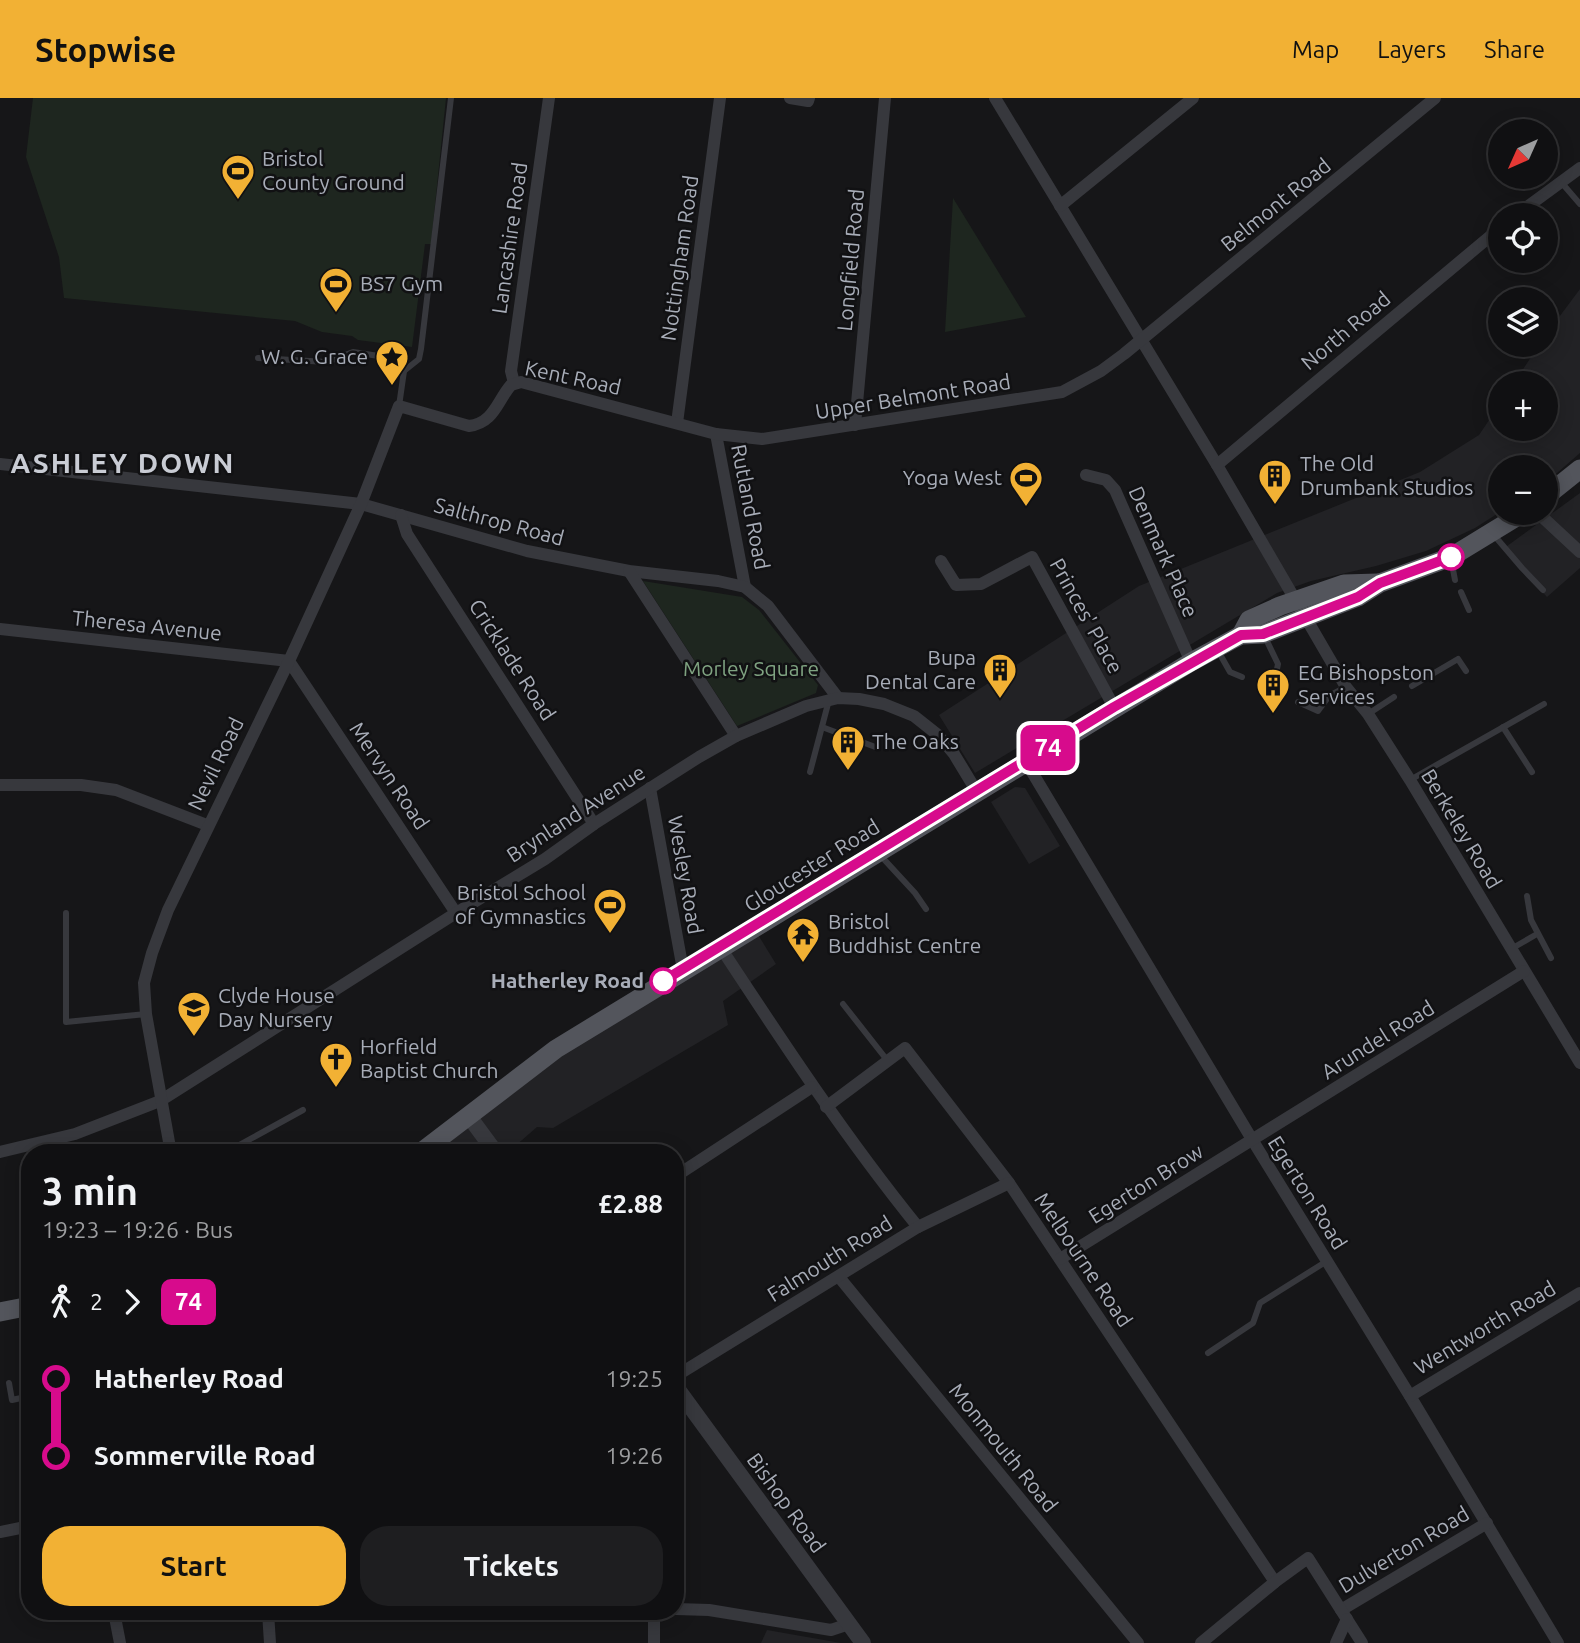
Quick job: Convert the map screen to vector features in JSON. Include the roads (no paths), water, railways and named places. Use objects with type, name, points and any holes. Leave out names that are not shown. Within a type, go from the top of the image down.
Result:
[{"type":"main road","points":[[1558,487],[1580,470]]},
{"type":"main road","name":"Gloucester Road","points":[[1241,635],[1249,620],[1358,597],[1380,583],[1451,557],[1503,525]]},
{"type":"main road","name":"Gloucester Road","points":[[431,1144],[556,1049],[682,970],[1114,707],[1241,635],[1263,634],[1301,608]]},
{"type":"main road","points":[[0,1312],[21,1308]]},
{"type":"street","name":"Lancashire Road","points":[[514,383],[511,371],[549,98]]},
{"type":"street","name":"Nottingham Road","points":[[677,423],[720,98]]},
{"type":"street","points":[[790,98],[809,99]]},
{"type":"street","name":"Longfield Road","points":[[855,425],[885,98]]},
{"type":"street","name":"Berkeley Road","points":[[995,98],[1217,465],[1346,687],[1368,714],[1410,780],[1580,1063]]},
{"type":"street","name":"Belmont Road","points":[[1140,339],[1435,98]]},
{"type":"street","points":[[1060,206],[1189,99]]},
{"type":"street","points":[[1532,203],[1579,170]]},
{"type":"street","name":"North Road","points":[[1217,465],[1488,238]]},
{"type":"street","name":"Upper Belmont Road","points":[[677,423],[716,434],[776,438],[1062,392],[1101,371],[1140,339]]},
{"type":"street","name":"Kent Road","points":[[399,406],[469,426],[477,425],[493,414],[506,391],[514,383],[521,382],[677,423]]},
{"type":"street","name":"Nevil Road","points":[[169,1144],[146,1014],[144,983],[152,953],[167,910],[289,661],[360,504],[399,406]]},
{"type":"street","name":"Rutland Road","points":[[716,434],[746,587]]},
{"type":"street","name":"Salthrop Road","points":[[0,464],[360,504],[527,551],[629,571]]},
{"type":"street","name":"Denmark Place","points":[[1086,475],[1106,480],[1115,490],[1191,662]]},
{"type":"street","name":"Cricklade Road","points":[[401,515],[407,534],[594,824]]},
{"type":"street","points":[[1551,525],[1580,552]]},
{"type":"street","name":"Princes' Place","points":[[941,561],[956,585],[981,584],[1031,556],[1114,707]]},
{"type":"street","points":[[629,571],[718,581],[746,587],[768,606],[834,699]]},
{"type":"street","points":[[629,571],[736,736]]},
{"type":"street","name":"Theresa Avenue","points":[[0,629],[289,661]]},
{"type":"street","name":"Mervyn Road","points":[[289,661],[456,913]]},
{"type":"street","name":"Brynland Avenue","points":[[33,1144],[75,1134],[160,1101],[545,859],[650,788],[736,736],[806,706],[834,699],[859,699],[884,704],[914,716],[938,735],[954,754],[977,792]]},
{"type":"street","name":"Egerton Road","points":[[1026,762],[1558,1643]]},
{"type":"street","points":[[0,785],[81,785],[116,790],[207,825]]},
{"type":"street","name":"Wesley Road","points":[[650,788],[682,970]]},
{"type":"street","points":[[722,948],[826,1107],[918,1227]]},
{"type":"street","name":"Arundel Road","points":[[1253,1141],[1524,971]]},
{"type":"street","name":"Melbourne Road","points":[[888,1061],[905,1048],[1009,1183],[1275,1582]]},
{"type":"street","points":[[826,1107],[888,1061]]},
{"type":"street","points":[[684,1171],[812,1087]]},
{"type":"street","points":[[468,1115],[489,1144]]},
{"type":"street","name":"Egerton Brow","points":[[1060,1259],[1253,1141]]},
{"type":"street","name":"Brynland Avenue","points":[[0,1152],[21,1147]]},
{"type":"street","name":"Falmouth Road","points":[[684,1372],[918,1227],[1009,1183]]},
{"type":"street","name":"Monmouth Road","points":[[839,1277],[1138,1643]]},
{"type":"street","name":"Wentworth Road","points":[[1410,1396],[1580,1293]]},
{"type":"street","name":"Bishop Road","points":[[684,1398],[863,1643]]},
{"type":"street","name":"Dulverton Road","points":[[1344,1614],[1487,1523]]},
{"type":"street","points":[[0,1532],[21,1528]]},
{"type":"street","points":[[1200,1643],[1308,1558],[1362,1643]]},
{"type":"street","points":[[684,1609],[709,1610],[831,1630],[849,1624]]},
{"type":"street","points":[[1336,1643],[1344,1614]]},
{"type":"street","points":[[116,1620],[120,1643]]},
{"type":"street","points":[[269,1620],[270,1643]]},
{"type":"street","points":[[654,1620],[654,1643]]},
{"type":"lane","points":[[404,371],[419,359],[421,349],[451,98]]},
{"type":"lane","points":[[1561,181],[1580,204]]},
{"type":"lane","points":[[258,358],[327,362],[353,352],[398,359],[404,371],[399,406]]},
{"type":"lane","points":[[1492,532],[1543,590]]},
{"type":"lane","points":[[1451,557],[1455,580]]},
{"type":"lane","points":[[1461,592],[1469,610]]},
{"type":"lane","points":[[1263,634],[1278,664],[1277,669]]},
{"type":"lane","points":[[1216,648],[1230,672],[1242,677]]},
{"type":"lane","points":[[1412,686],[1458,659],[1466,671]]},
{"type":"lane","points":[[1298,702],[1318,711],[1329,696],[1346,687]]},
{"type":"lane","points":[[1368,714],[1394,697]]},
{"type":"lane","points":[[810,772],[822,727],[834,699]]},
{"type":"lane","points":[[1410,780],[1544,704]]},
{"type":"lane","points":[[822,727],[878,748]]},
{"type":"lane","points":[[1503,727],[1532,772]]},
{"type":"lane","points":[[878,852],[926,909]]},
{"type":"lane","points":[[1527,896],[1531,920],[1552,958]]},
{"type":"lane","points":[[66,913],[66,1022],[146,1014]]},
{"type":"lane","points":[[1511,949],[1537,934]]},
{"type":"lane","points":[[843,1004],[888,1061]]},
{"type":"lane","points":[[241,1144],[303,1110]]},
{"type":"lane","points":[[1208,1353],[1253,1323],[1260,1303],[1327,1261]]},
{"type":"lane","points":[[9,1383],[12,1400],[21,1398]]},
{"type":"place","name":"Bristol County Ground","points":[[238,201]]},
{"type":"place","name":"BS7 Gym","points":[[336,314]]},
{"type":"place","name":"W. G. Grace","points":[[392,387]]},
{"type":"place","name":"The Old Drumbank Studios","points":[[1275,506]]},
{"type":"place","name":"Yoga West","points":[[1026,508]]},
{"type":"place","name":"Bupa Dental Care","points":[[1000,700]]},
{"type":"place","name":"EG Bishopston Services","points":[[1273,715]]},
{"type":"place","name":"The Oaks","points":[[848,772]]},
{"type":"place","name":"Bristol School of Gymnastics","points":[[610,935]]},
{"type":"place","name":"Bristol Buddhist Centre","points":[[803,964]]},
{"type":"place","name":"Hatherley Road","points":[[663,981]]},
{"type":"place","name":"Clyde House Day Nursery","points":[[194,1038]]},
{"type":"place","name":"Horfield Baptist Church","points":[[336,1089]]},
{"type":"district","name":"ASHLEY DOWN","points":[[123,463]]},
{"type":"park label","name":"Morley Square","points":[[751,669]]}]
